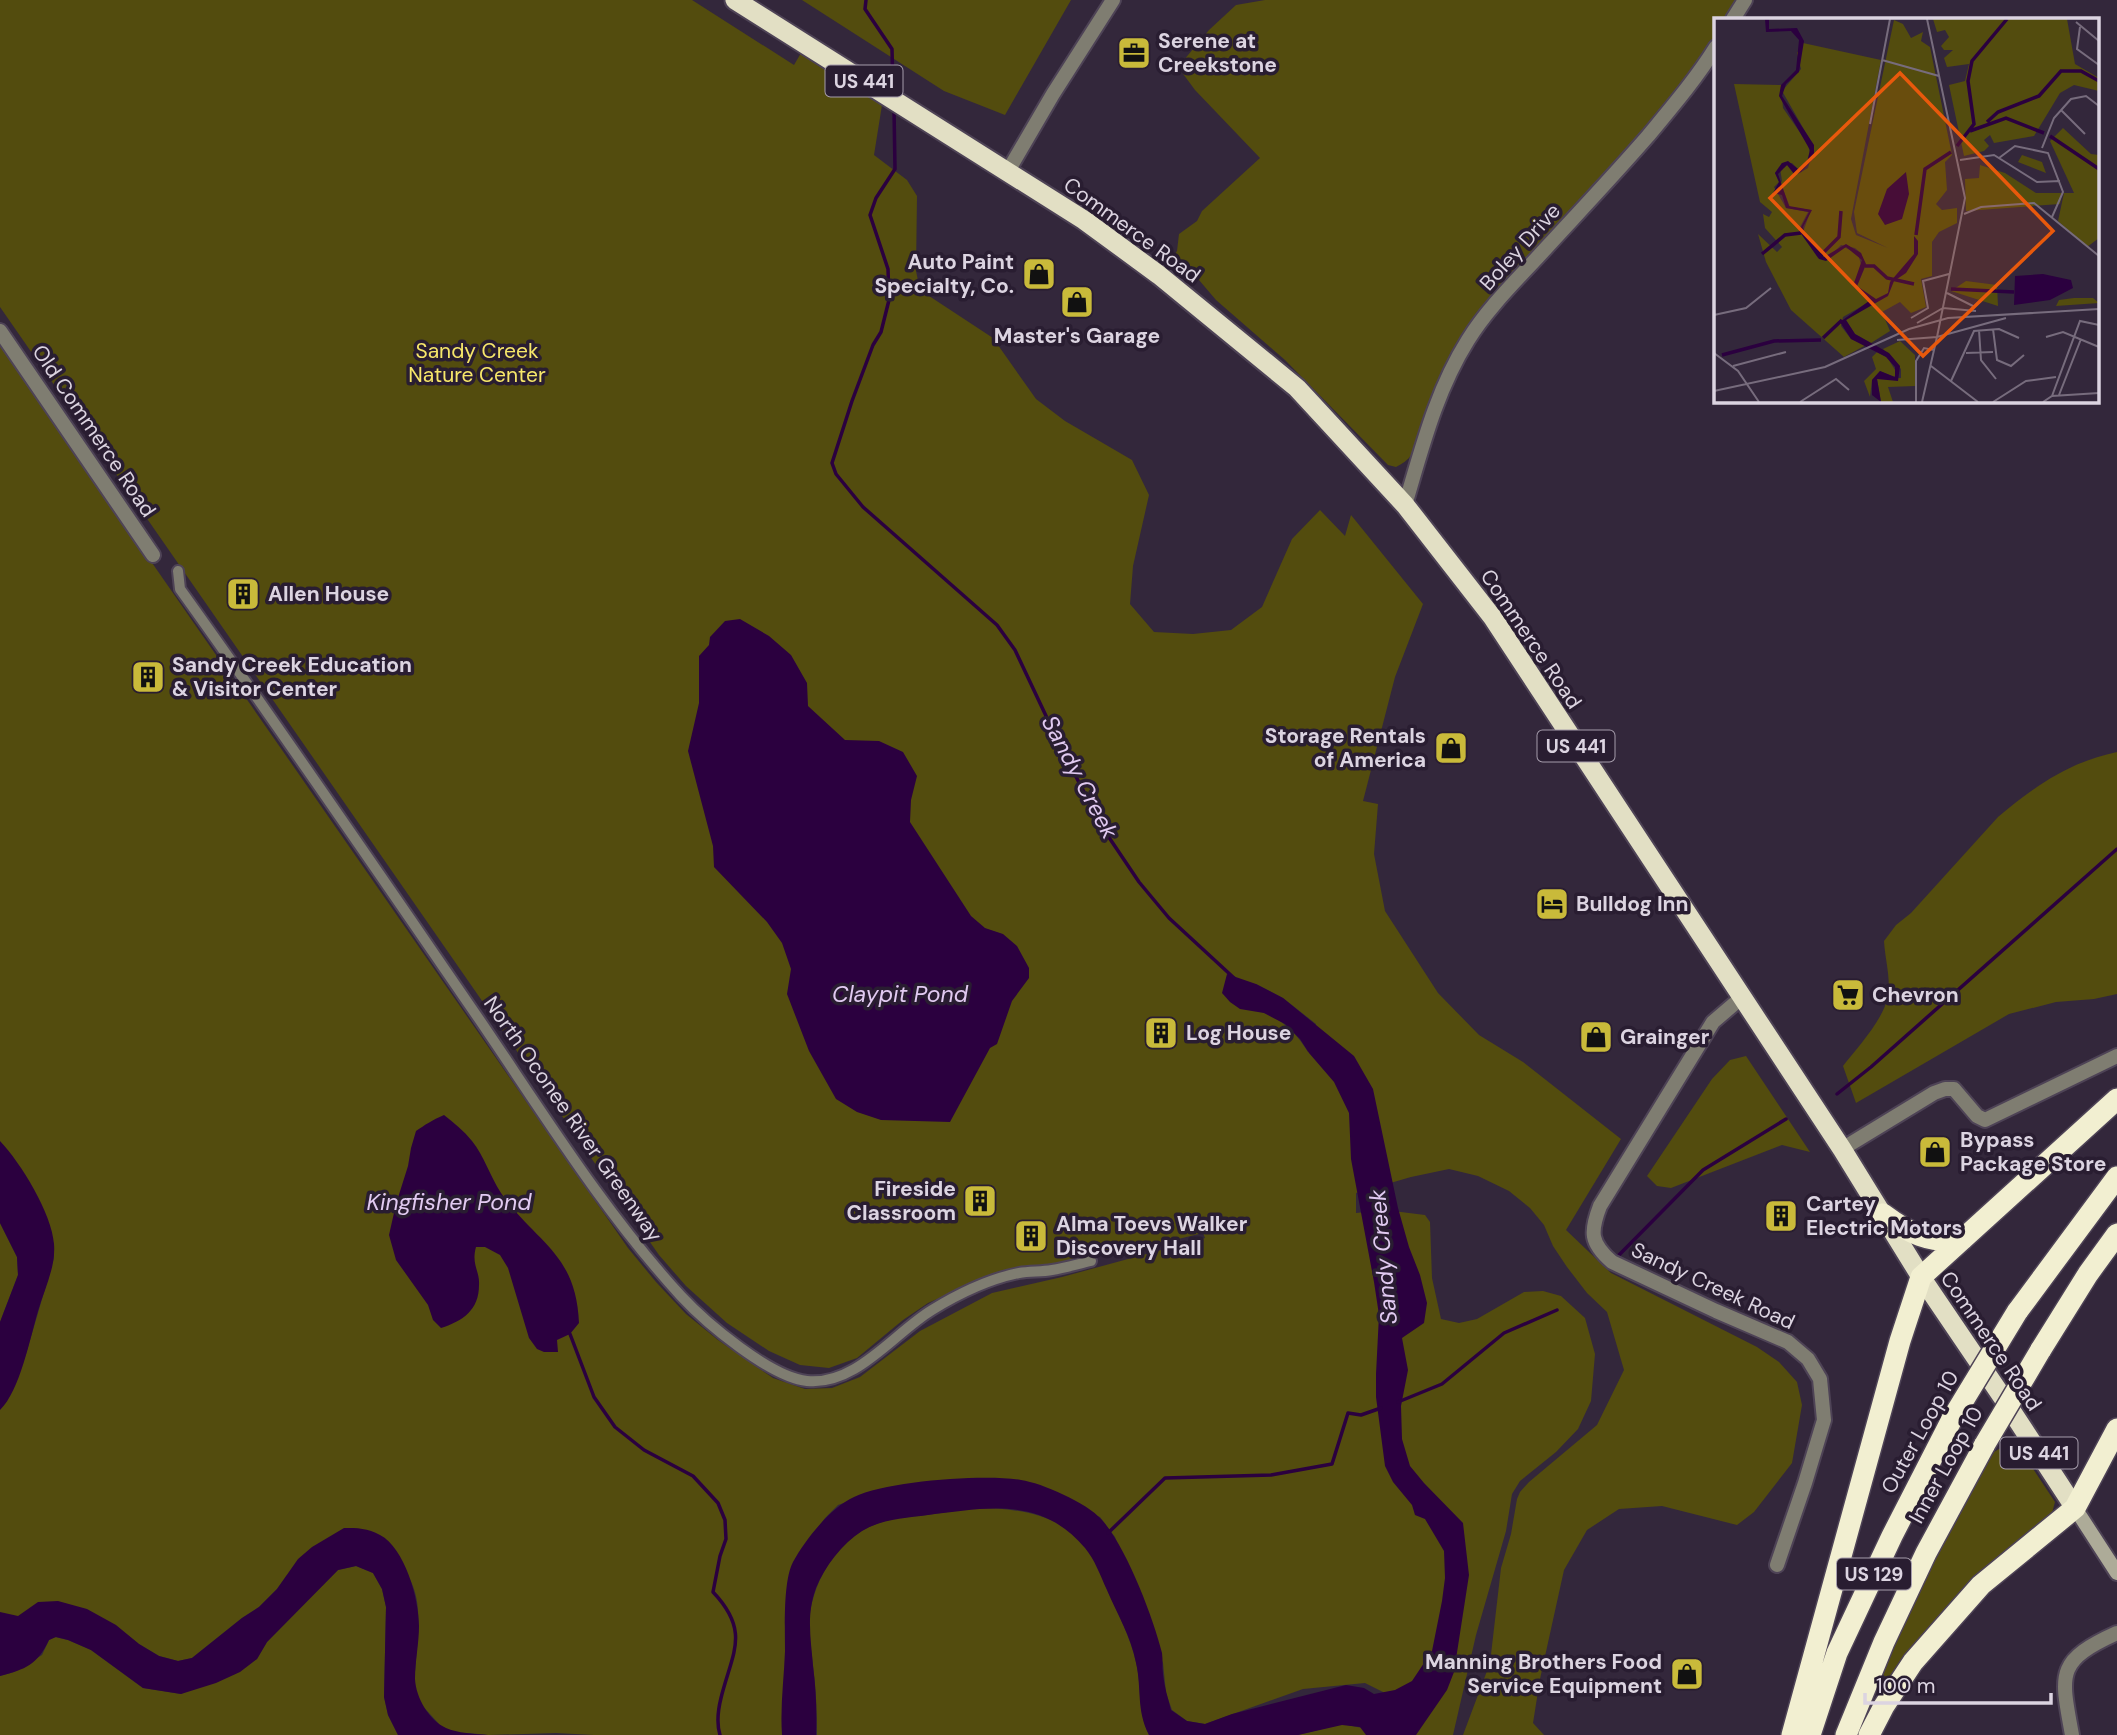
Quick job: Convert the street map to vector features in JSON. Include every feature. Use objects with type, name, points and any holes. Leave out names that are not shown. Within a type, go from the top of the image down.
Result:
[{"type":"highway","name":"Commerce Road","points":[[735,0],[1008,171],[1096,229],[1159,275],[1297,388],[1405,505],[1493,618],[1842,1149],[1921,1277],[2075,1508]]},
{"type":"highway","points":[[1793,1735],[1900,1341],[1921,1277],[2117,1099]]},
{"type":"highway","name":"Outer Loop 10","points":[[1810,1735],[1837,1653],[1892,1536],[1952,1419],[2017,1312],[2117,1177]]},
{"type":"highway","points":[[1883,1214],[1904,1230],[1921,1237],[1945,1242],[1962,1240]]},
{"type":"highway","name":"Inner Loop 10","points":[[1846,1735],[1884,1642],[1916,1575],[1985,1444],[2088,1274],[2117,1234]]},
{"type":"highway","points":[[1869,1735],[1884,1706],[1913,1662],[1981,1586],[2075,1508],[2117,1429]]},
{"type":"main road","points":[[2075,1508],[2117,1573]]},
{"type":"street","points":[[1008,171],[1113,0]]},
{"type":"street","points":[[1734,18],[1745,0]]},
{"type":"street","name":"Boley Drive","points":[[1405,505],[1440,394],[1453,364],[1469,338],[1498,300],[1608,182],[1664,117],[1689,87],[1714,50]]},
{"type":"street","name":"Old Commerce Road","points":[[0,331],[153,555]]},
{"type":"street","name":"North Oconee River Greenway","points":[[178,571],[180,589],[269,713],[613,1216],[684,1300],[718,1330],[784,1374],[804,1381],[822,1381],[843,1376],[932,1310],[971,1290],[1018,1273],[1053,1270],[1091,1261]]},
{"type":"street","name":"Sandy Creek Road","points":[[1741,998],[1717,1017],[1691,1056],[1600,1206],[1593,1234],[1595,1244],[1612,1262],[1788,1342],[1808,1360],[1820,1379],[1824,1420],[1777,1564]]},
{"type":"street","points":[[1842,1149],[1945,1089],[1954,1089],[1977,1116],[1985,1121],[2117,1056]]},
{"type":"street","points":[[2072,1735],[2064,1688],[2066,1671],[2077,1655],[2117,1633]]},
{"type":"green space","name":"Sandy Creek Nature Center","points":[[0,0],[692,0],[794,65],[801,53],[882,105],[874,155],[907,180],[917,196],[916,271],[920,290],[993,338],[1036,399],[1065,421],[1132,460],[1149,495],[1133,566],[1130,604],[1154,632],[1193,634],[1231,630],[1262,607],[1292,539],[1320,510],[1345,536],[1351,515],[1423,604],[1395,677],[1363,801],[1378,804],[1374,854],[1385,911],[1438,993],[1479,1035],[1523,1062],[1621,1139],[1566,1230],[1611,1273],[1757,1347],[1779,1362],[1797,1382],[1802,1405],[1792,1463],[1754,1512],[1737,1525],[1662,1506],[1619,1509],[1587,1530],[1564,1570],[1540,1679],[1533,1723],[1544,1735],[1463,1735],[1490,1663],[1501,1568],[1520,1492],[1597,1425],[1624,1370],[1607,1312],[1587,1293],[1567,1267],[1553,1246],[1544,1225],[1530,1208],[1509,1191],[1478,1176],[1449,1169],[1356,1193],[1356,1213],[1385,1210],[1425,1215],[1430,1222],[1432,1278],[1441,1319],[1459,1323],[1477,1319],[1524,1292],[1543,1291],[1561,1296],[1585,1318],[1595,1354],[1591,1401],[1578,1429],[1556,1452],[1520,1481],[1512,1494],[1506,1531],[1476,1635],[1453,1735],[1411,1735],[1415,1708],[1365,1683],[1303,1689],[1205,1724],[1187,1721],[1172,1710],[1166,1693],[1163,1663],[1115,1537],[1100,1517],[985,1478],[890,1487],[838,1505],[825,1518],[800,1552],[790,1735],[449,1735],[409,1691],[415,1669],[418,1610],[409,1577],[392,1556],[287,1575],[259,1607],[192,1658],[178,1661],[159,1656],[125,1633],[0,1634],[0,1399],[15,1384],[26,1354],[54,1258],[54,1244],[0,1147],[0,344],[628,1248],[686,1314],[718,1340],[773,1378],[805,1389],[832,1388],[860,1377],[920,1331],[992,1293],[1205,1238],[1203,1233],[1103,1252],[953,1292],[928,1303],[903,1320],[857,1358],[829,1368],[800,1365],[769,1351],[727,1323],[686,1286],[659,1255],[0,307]],"holes":[[[1256,984],[1283,998],[1316,1024],[1308,1052],[1286,1026],[1272,1016],[1255,1010]]]},
{"type":"green space","points":[[802,0],[1071,0],[1005,115],[944,91]]},
{"type":"green space","points":[[1265,0],[1738,0],[1727,18],[1714,18],[1713,41],[1649,126],[1513,273],[1478,315],[1456,346],[1441,374],[1412,454],[1396,467],[1388,465],[1285,360],[1172,258],[1177,251],[1179,234],[1197,221],[1202,211],[1260,158],[1195,90],[1178,67],[1209,30],[1236,5]]},
{"type":"green space","points":[[2117,752],[2117,994],[2056,1002],[2009,1014],[1856,1103],[1843,1066],[1869,1033],[1888,996],[1884,941],[1998,817],[2053,777],[2083,762]]},
{"type":"green space","points":[[1746,1056],[1810,1152],[1782,1145],[1671,1188],[1657,1186],[1647,1176],[1712,1079],[1730,1060]]},
{"type":"green space","points":[[0,1223],[17,1257],[18,1275],[0,1322]]},
{"type":"green space","points":[[2014,1440],[2055,1502],[2052,1513],[1891,1679],[1883,1675],[1906,1617],[1958,1514],[1994,1452]]},
{"type":"green space","points":[[975,1508],[1012,1510],[1046,1518],[1062,1526],[1088,1550],[1131,1644],[1138,1671],[1141,1707],[1149,1735],[817,1735],[810,1612],[814,1595],[828,1565],[850,1539],[879,1523],[897,1518]]},
{"type":"green space","points":[[356,1566],[373,1573],[382,1589],[386,1607],[384,1697],[388,1715],[398,1735],[0,1735],[0,1676],[14,1672],[42,1655],[49,1640],[55,1637],[91,1650],[143,1688],[181,1694],[257,1659],[267,1642],[338,1570]]},
{"type":"green space","points":[[1342,1724],[1398,1735],[1298,1735]]},
{"type":"water","name":"Claypit Pond","points":[[740,619],[769,636],[791,655],[807,683],[808,706],[845,740],[879,741],[903,752],[917,776],[911,800],[910,822],[971,916],[985,928],[1003,934],[1017,946],[1029,968],[1029,978],[1012,1001],[997,1044],[990,1048],[950,1122],[881,1120],[857,1112],[836,1099],[809,1051],[787,994],[791,969],[782,943],[767,922],[714,867],[713,846],[688,751],[699,703],[699,656],[709,645],[710,637],[725,621]]},
{"type":"water","points":[[1227,974],[1256,984],[1283,998],[1354,1056],[1373,1089],[1398,1208],[1427,1303],[1424,1323],[1402,1338],[1408,1370],[1401,1406],[1402,1439],[1410,1466],[1463,1523],[1469,1575],[1454,1672],[1447,1690],[1416,1735],[1366,1735],[1360,1727],[1342,1725],[1298,1735],[1149,1735],[1142,1717],[1138,1673],[1131,1644],[1097,1568],[1085,1548],[1068,1531],[1032,1513],[1012,1509],[971,1510],[886,1521],[862,1531],[835,1556],[816,1588],[811,1608],[816,1735],[782,1735],[785,1605],[793,1562],[819,1525],[845,1502],[869,1491],[912,1483],[984,1478],[1021,1480],[1064,1495],[1101,1519],[1129,1564],[1152,1621],[1162,1653],[1171,1710],[1187,1721],[1205,1724],[1232,1714],[1346,1685],[1364,1688],[1374,1694],[1395,1690],[1412,1681],[1432,1651],[1445,1578],[1444,1551],[1425,1519],[1415,1515],[1412,1505],[1393,1482],[1385,1466],[1376,1397],[1379,1315],[1351,1159],[1349,1113],[1334,1082],[1285,1024],[1264,1013],[1240,1009],[1222,993]]},
{"type":"water","name":"Kingfisher Pond","points":[[444,1115],[472,1141],[501,1193],[552,1250],[570,1280],[579,1323],[570,1334],[557,1340],[558,1352],[537,1349],[529,1338],[508,1268],[500,1255],[485,1247],[476,1247],[479,1285],[473,1308],[463,1318],[441,1328],[433,1320],[428,1305],[396,1260],[389,1235],[416,1131]]},
{"type":"water","points":[[0,1141],[26,1175],[42,1204],[52,1232],[54,1253],[23,1364],[13,1390],[0,1410],[0,1322],[18,1275],[17,1257],[0,1223]]},
{"type":"water","points":[[344,1528],[358,1528],[380,1535],[397,1551],[409,1575],[416,1602],[419,1632],[415,1679],[424,1708],[434,1720],[446,1728],[488,1735],[398,1735],[388,1715],[384,1697],[386,1607],[382,1589],[373,1573],[356,1566],[338,1570],[267,1642],[257,1659],[240,1672],[181,1694],[143,1688],[91,1650],[56,1637],[49,1640],[30,1665],[0,1676],[0,1612],[18,1616],[38,1602],[58,1601],[87,1609],[116,1625],[159,1656],[178,1661],[192,1658],[259,1607],[277,1589],[298,1559],[312,1547]]},
{"type":"waterway","name":"Sandy Creek","points":[[866,0],[865,9],[892,49],[893,91]]},
{"type":"waterway","name":"Sandy Creek","points":[[894,109],[895,169],[876,198],[870,215],[888,269],[889,300],[881,332],[873,345],[852,401],[832,463],[836,474],[863,507],[997,625],[1015,650],[1063,752],[1104,830],[1139,882],[1169,918],[1234,978]]},
{"type":"waterway","points":[[1837,1094],[2117,849]]},
{"type":"waterway","points":[[1619,1255],[1703,1170],[1786,1119]]},
{"type":"waterway","points":[[1398,1402],[1442,1384],[1504,1333],[1557,1310]]},
{"type":"waterway","points":[[570,1334],[594,1397],[615,1427],[644,1450],[693,1476],[718,1503],[725,1520],[726,1539],[713,1592],[732,1619],[735,1643],[719,1707],[720,1735]]},
{"type":"waterway","points":[[1108,1533],[1165,1478],[1271,1475],[1332,1464],[1348,1413],[1361,1415],[1381,1408]]},
{"type":"place","name":"Serene at Creekstone","points":[[1134,53]]},
{"type":"place","name":"Auto Paint Specialty, Co.","points":[[1039,274]]},
{"type":"place","name":"Master's Garage","points":[[1077,302]]},
{"type":"place","name":"Allen House","points":[[243,594]]},
{"type":"place","name":"Sandy Creek Education & Visitor Center","points":[[148,677]]},
{"type":"place","name":"Storage Rentals of America","points":[[1451,748]]},
{"type":"place","name":"Bulldog Inn","points":[[1552,904]]},
{"type":"place","name":"Chevron","points":[[1848,995]]},
{"type":"place","name":"Log House","points":[[1161,1033]]},
{"type":"place","name":"Grainger","points":[[1596,1037]]},
{"type":"place","name":"Bypass Package Store","points":[[1935,1152]]},
{"type":"place","name":"Fireside Classroom","points":[[980,1201]]},
{"type":"place","name":"Cartey Electric Motors","points":[[1781,1216]]},
{"type":"place","name":"Alma Toevs Walker Discovery Hall","points":[[1031,1236]]},
{"type":"place","name":"Manning Brothers Food Service Equipment","points":[[1687,1674]]}]
